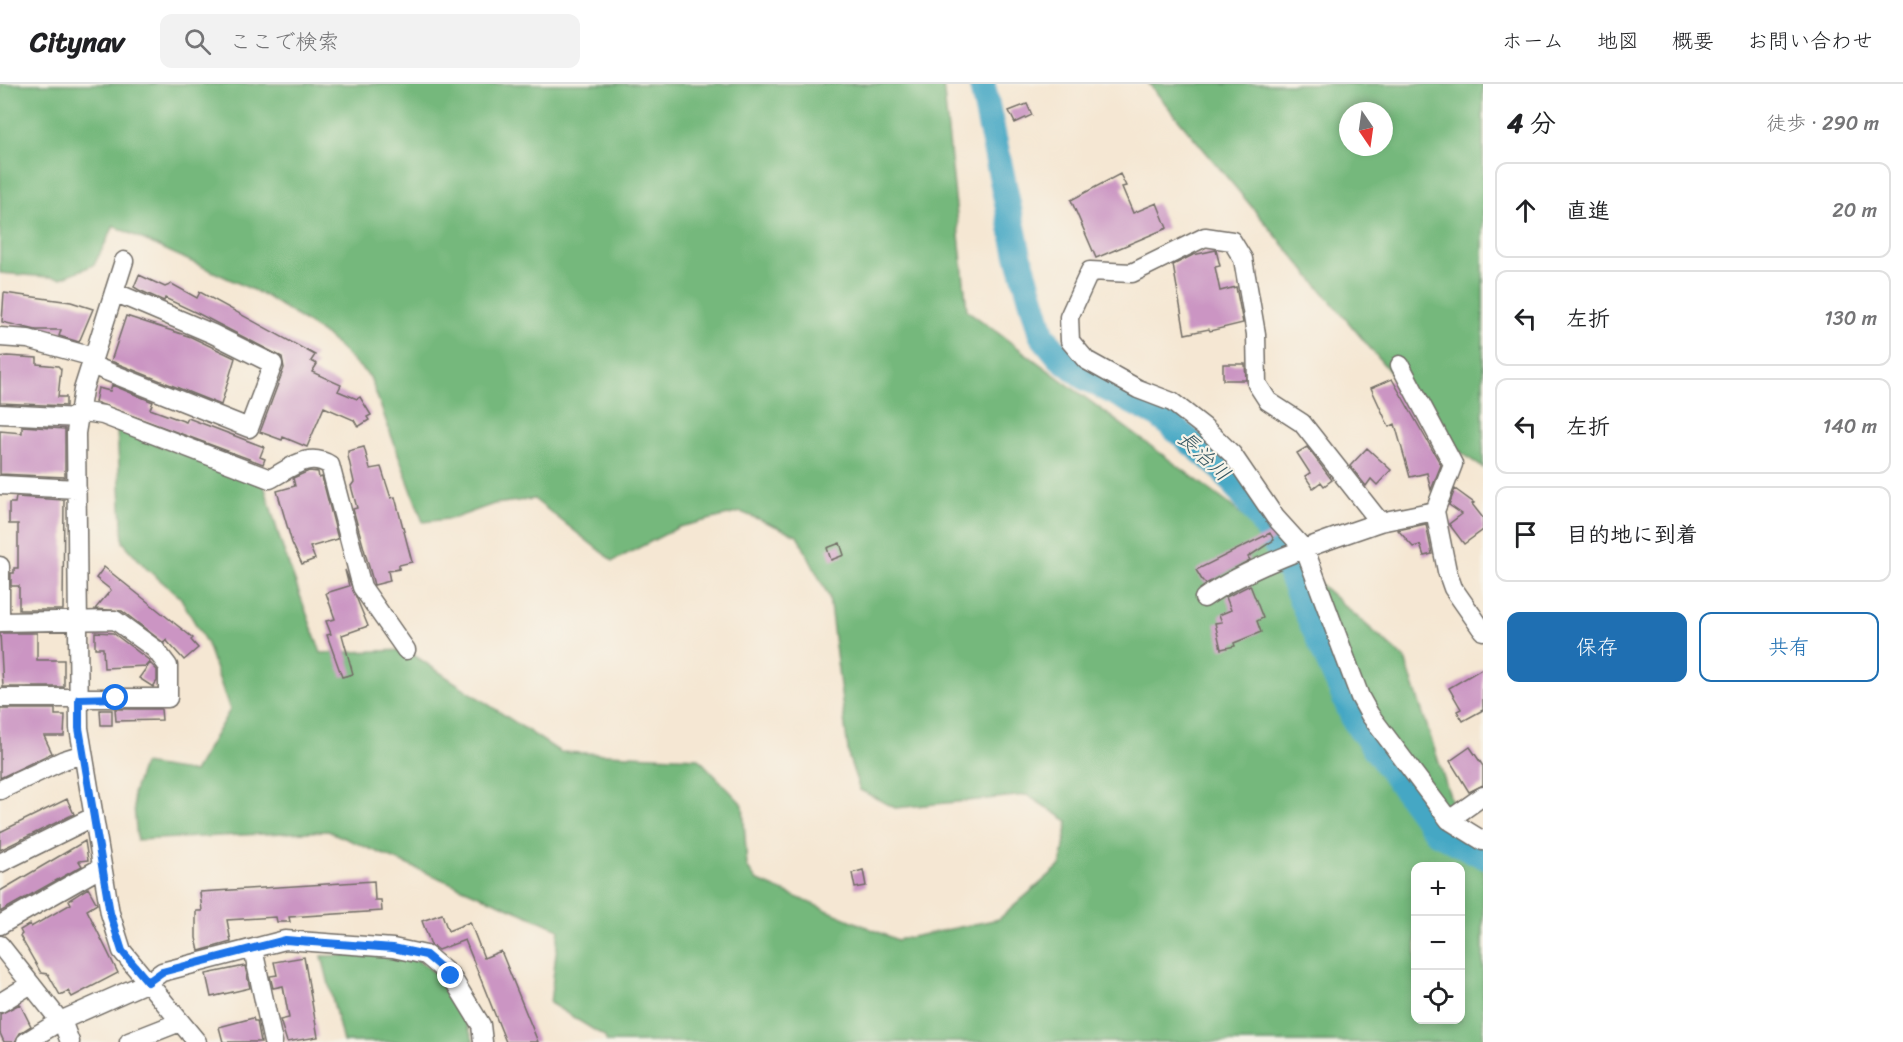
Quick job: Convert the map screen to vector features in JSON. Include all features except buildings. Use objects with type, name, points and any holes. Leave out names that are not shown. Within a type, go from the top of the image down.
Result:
[{"type":"street","points":[[1380,522],[1302,423],[1268,401],[1257,384],[1256,334],[1243,259],[1232,241],[1205,237],[1132,273],[1090,272],[1069,317],[1070,340],[1086,360],[1138,389],[1172,402],[1204,427],[1232,454],[1275,517],[1305,550],[1360,697],[1370,716],[1449,820],[1483,841]]},
{"type":"street","points":[[124,261],[92,361],[79,415],[78,622],[79,699],[83,754],[110,913],[122,951],[197,1042]]},
{"type":"street","points":[[0,337],[28,339],[92,361],[249,428],[273,364],[213,334],[114,292]]},
{"type":"street","points":[[1400,365],[1453,464],[1435,512],[1447,571],[1453,588],[1483,631]]},
{"type":"street","points":[[0,414],[103,416],[270,479],[310,458],[319,458],[330,465],[362,587],[406,650]]},
{"type":"street","points":[[0,485],[77,489]]},
{"type":"street","points":[[1204,598],[1229,581],[1380,522],[1435,512]]},
{"type":"street","points":[[0,566],[0,622],[115,620],[154,650],[168,666],[168,698],[0,698]]},
{"type":"street","points":[[0,790],[64,760],[83,754]]},
{"type":"street","points":[[1449,820],[1483,796]]},
{"type":"street","points":[[0,863],[93,817]]},
{"type":"street","points":[[0,925],[102,867]]},
{"type":"street","points":[[26,1042],[60,1021],[148,982],[162,972],[285,940],[393,948],[426,955],[451,976],[466,997],[481,1025],[483,1042]]},
{"type":"street","points":[[252,949],[273,1042]]},
{"type":"street","points":[[2,951],[60,1021],[70,1042]]},
{"type":"street","points":[[0,1003],[30,984]]},
{"type":"street","points":[[129,1042],[180,1022]]},
{"type":"green space","points":[[0,84],[943,84],[967,310],[1229,504],[1405,659],[1463,836],[1483,857],[1483,1042],[607,1042],[604,1036],[550,1003],[559,929],[328,831],[137,840],[133,794],[143,764],[194,772],[230,710],[207,644],[180,597],[147,569],[123,542],[117,429],[264,485],[281,543],[321,653],[406,650],[560,752],[698,758],[743,805],[747,867],[756,880],[897,940],[999,919],[1061,865],[1068,821],[1027,795],[895,808],[860,790],[849,758],[829,597],[797,535],[741,512],[679,527],[613,561],[534,499],[494,504],[455,518],[423,522],[370,377],[327,336],[266,296],[114,226],[94,265],[61,278],[0,273]]},
{"type":"green space","points":[[1149,84],[1483,84],[1483,468],[1452,446]]},
{"type":"green space","points":[[377,954],[410,957],[432,971],[442,981],[458,1005],[474,1042],[343,1042],[322,956]]},
{"type":"waterway","name":"長治川","points":[[982,84],[1018,253],[1042,335],[1060,357],[1087,378],[1159,415],[1224,470],[1257,513],[1280,550],[1355,720],[1436,831],[1483,855]]},
{"type":"route","points":[[116,698],[79,699],[79,728],[110,913],[122,951],[148,982],[162,972],[285,940],[393,948],[426,955],[451,976]]}]
